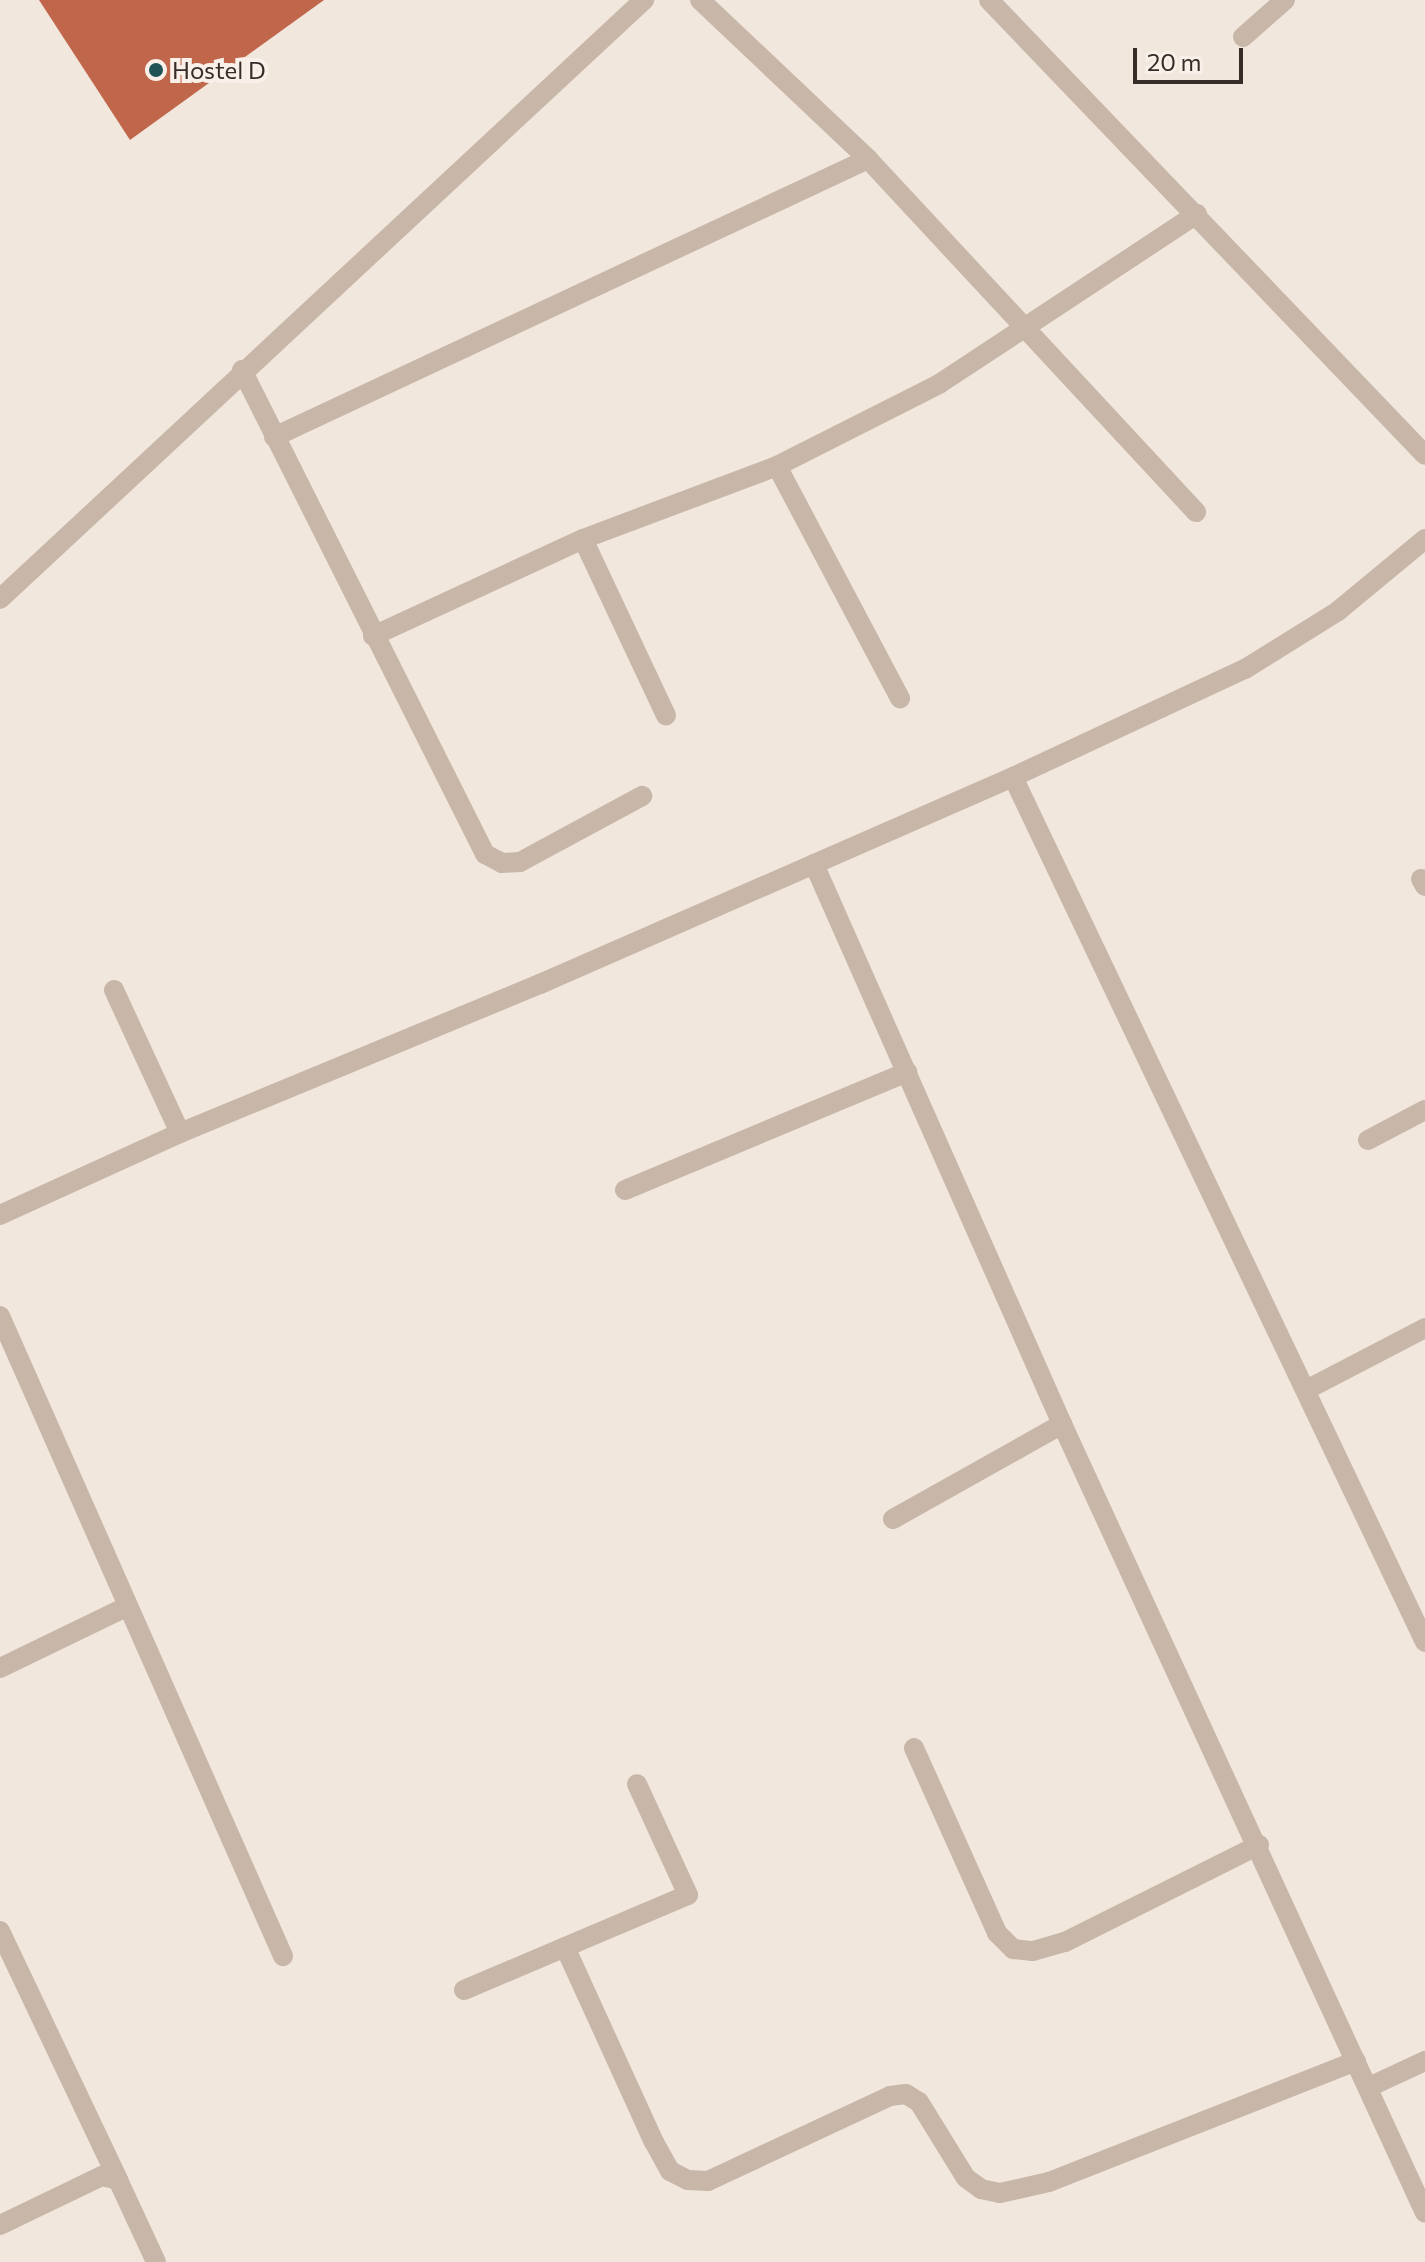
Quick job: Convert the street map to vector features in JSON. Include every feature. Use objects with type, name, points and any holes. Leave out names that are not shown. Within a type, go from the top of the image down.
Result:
[{"type":"street","points":[[0,599],[242,370],[644,0]]},
{"type":"street","points":[[700,0],[868,159],[1196,512]]},
{"type":"street","points":[[989,0],[1425,455]]},
{"type":"street","points":[[1243,37],[1285,0]]},
{"type":"street","points":[[274,437],[868,159]]},
{"type":"street","points":[[373,636],[583,539],[777,466],[939,384],[1197,214]]},
{"type":"street","points":[[242,370],[485,854],[502,863],[520,862],[642,796]]},
{"type":"street","points":[[777,466],[900,698]]},
{"type":"street","points":[[583,539],[666,715]]},
{"type":"street","points":[[0,1215],[180,1133],[1013,777],[1245,669],[1338,611],[1425,539]]},
{"type":"street","points":[[1013,777],[1308,1389],[1425,1642]]},
{"type":"street","points":[[814,864],[1062,1424],[1259,1845],[1425,2213]]},
{"type":"street","points":[[114,990],[180,1133]]},
{"type":"street","points":[[625,1190],[907,1072]]},
{"type":"street","points":[[1368,1140],[1425,1110]]},
{"type":"street","points":[[0,1316],[126,1607],[283,1956]]},
{"type":"street","points":[[1308,1389],[1425,1328]]},
{"type":"street","points":[[893,1519],[1062,1424]]},
{"type":"street","points":[[0,1668],[126,1607]]},
{"type":"street","points":[[914,1748],[997,1933],[1013,1949],[1033,1951],[1065,1942],[1259,1845]]},
{"type":"street","points":[[464,1990],[688,1895],[637,1784]]},
{"type":"street","points":[[0,1931],[8,1968],[118,2180],[156,2262]]},
{"type":"street","points":[[565,1947],[654,2142],[670,2171],[688,2180],[708,2181],[890,2096],[906,2094],[919,2102],[966,2178],[981,2189],[1000,2193],[1049,2182],[1356,2061]]},
{"type":"street","points":[[1369,2087],[1425,2061]]},
{"type":"street","points":[[0,2225],[102,2176],[118,2180]]},
{"type":"building","name":"Hostel D","points":[[39,0],[324,0],[130,140]]},
{"type":"place","name":"Hostel D","points":[[156,70]]}]
